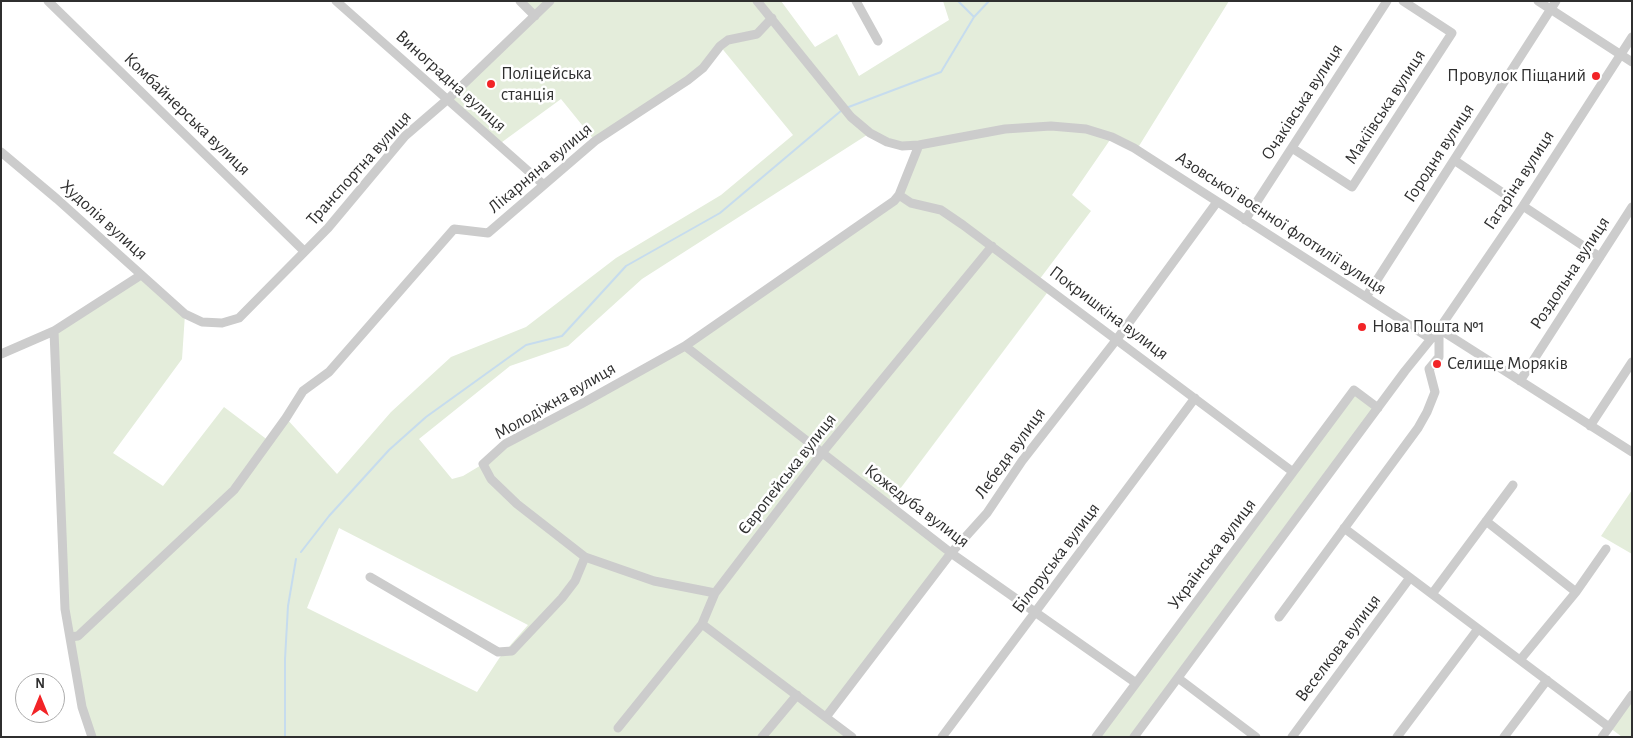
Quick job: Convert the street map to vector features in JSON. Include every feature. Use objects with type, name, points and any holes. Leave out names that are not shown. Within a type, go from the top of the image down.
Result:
[{"type":"street","name":"Комбайнерська вулиця","points":[[48,1],[304,251]]},
{"type":"street","name":"Виноградна вулиця","points":[[336,1],[544,185]]},
{"type":"street","points":[[520,1],[535,16]]},
{"type":"street","name":"Транспортна вулиця","points":[[185,314],[202,322],[222,323],[239,318],[328,228],[405,136],[448,99],[550,1]]},
{"type":"street","name":"Азовської воєнної флотилії вулиця","points":[[757,1],[851,117],[870,133],[887,142],[902,146],[919,145],[1005,129],[1051,126],[1086,129],[1112,137],[1134,148],[1216,203],[1431,339]]},
{"type":"street","points":[[856,1],[878,40]]},
{"type":"street","name":"Очаківська вулиця","points":[[1245,220],[1387,1]]},
{"type":"street","name":"Макіївська вулиця","points":[[1292,148],[1352,187],[1452,33],[1403,1]]},
{"type":"street","points":[[1538,1],[1632,62]]},
{"type":"street","name":"Городня вулиця","points":[[1366,297],[1556,1]]},
{"type":"street","name":"Лікарняна вулиця","points":[[70,637],[78,636],[226,499],[303,392],[329,372],[454,229],[488,233],[595,141],[688,80],[703,68],[720,46],[728,40],[757,34],[772,18]]},
{"type":"street","name":"Гагаріна вулиця","points":[[1134,737],[1415,358],[1439,329],[1523,206],[1632,37]]},
{"type":"street","name":"Молодіжна вулиця","points":[[586,557],[517,504],[491,479],[483,464],[505,444],[685,346],[894,201],[899,195],[919,145]]},
{"type":"street","name":"Худолія вулиця","points":[[1,152],[57,199],[185,314]]},
{"type":"street","points":[[1454,160],[1506,195]]},
{"type":"street","name":"Покришкіна вулиця","points":[[899,195],[911,203],[941,210],[1117,339],[1293,472]]},
{"type":"street","name":"Лебедя вулиця","points":[[826,717],[951,553],[987,512],[1022,461],[1117,339],[1216,203]]},
{"type":"street","points":[[1523,206],[1600,256]]},
{"type":"street","name":"Роздольна вулиця","points":[[1520,381],[1632,207]]},
{"type":"street","name":"Європейська вулиця","points":[[618,728],[702,624],[715,593],[822,453],[992,246]]},
{"type":"street","points":[[1,354],[54,331],[141,275]]},
{"type":"street","points":[[1429,369],[1439,358],[1439,329]]},
{"type":"street","points":[[1439,329],[1632,452]]},
{"type":"street","points":[[54,331],[65,609],[82,707],[92,737]]},
{"type":"street","name":"Кожедуба вулиця","points":[[685,346],[951,553],[1136,683]]},
{"type":"street","points":[[1279,617],[1418,428],[1427,412],[1435,392],[1429,369],[1415,358]]},
{"type":"street","points":[[1590,426],[1632,362]]},
{"type":"street","name":"Українська вулиця","points":[[1096,737],[1354,390],[1378,408]]},
{"type":"street","name":"Білоруська вулиця","points":[[942,737],[1195,398]]},
{"type":"street","points":[[1432,594],[1513,485]]},
{"type":"street","points":[[1486,521],[1576,592]]},
{"type":"street","points":[[1344,528],[1609,727]]},
{"type":"street","points":[[1520,660],[1576,592],[1606,549]]},
{"type":"street","points":[[370,577],[498,652],[512,651],[562,598],[575,581],[586,557],[654,581],[715,593]]},
{"type":"street","name":"Веселкова вулиця","points":[[1292,737],[1410,579]]},
{"type":"street","points":[[702,624],[852,737]]},
{"type":"street","points":[[1397,737],[1478,629]]},
{"type":"street","points":[[1178,678],[1256,737]]},
{"type":"street","points":[[1504,737],[1547,680]]},
{"type":"street","points":[[762,737],[797,695]]},
{"type":"street","points":[[1602,737],[1632,695]]},
{"type":"green space","points":[[520,1],[781,1],[815,47],[837,34],[859,76],[949,20],[943,1],[1229,1],[1139,146],[1112,137],[1072,195],[1091,211],[1039,280],[1050,289],[888,505],[951,553],[826,717],[852,737],[92,737],[70,637],[54,331],[141,275],[185,314],[182,359],[113,453],[163,486],[224,407],[269,441],[286,418],[337,474],[391,412],[451,357],[526,327],[616,258],[721,195],[793,135],[720,46],[703,68],[595,141],[561,99],[498,145],[448,99],[535,16]],"holes":[[[870,133],[902,146],[919,145],[894,201],[685,346],[505,444],[483,464],[463,476],[452,479],[419,439],[510,366],[568,346],[642,279]],[[339,528],[528,625],[500,657],[477,692],[307,608]]]},
{"type":"green space","points":[[1354,390],[1375,405],[1129,737],[1096,737]]},
{"type":"green space","points":[[1632,490],[1632,554],[1601,536]]},
{"type":"green space","points":[[1632,695],[1632,737],[1622,737],[1609,727]]},
{"type":"waterway","points":[[958,1],[974,17]]},
{"type":"waterway","points":[[846,108],[941,72],[974,17],[989,1]]},
{"type":"waterway","points":[[301,552],[329,516],[389,450],[426,417],[526,345],[562,336],[626,266],[720,213],[842,110]]},
{"type":"waterway","points":[[285,737],[285,659],[288,606],[296,559]]},
{"type":"place","name":"Провулок Піщаний","points":[[1596,76]]},
{"type":"place","name":"Поліцейська станція","points":[[491,84]]},
{"type":"place","name":"Нова Пошта №1","points":[[1362,327]]},
{"type":"place","name":"Селище Моряків","points":[[1437,364]]}]
